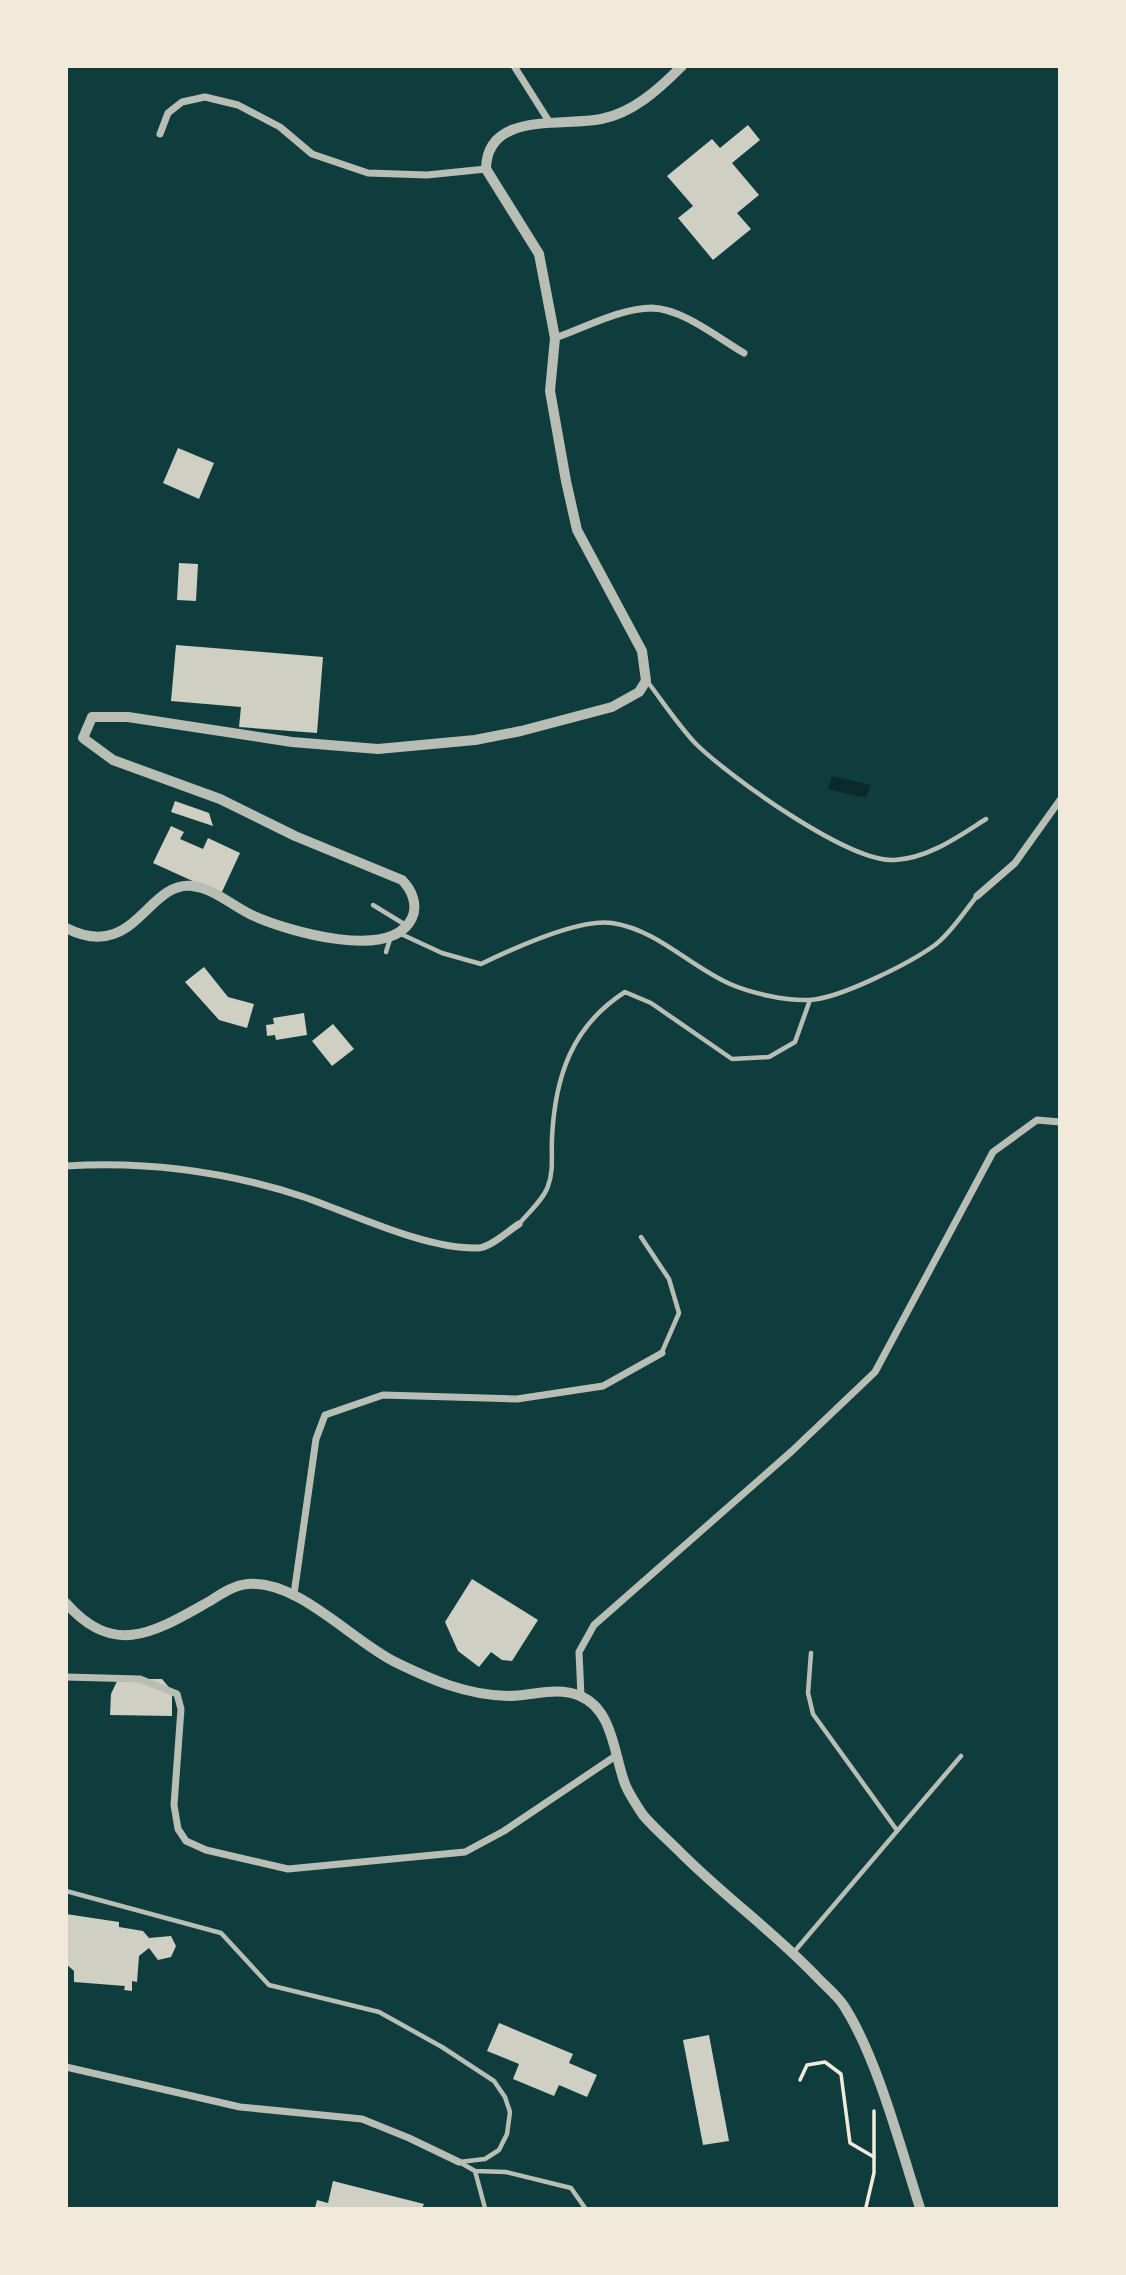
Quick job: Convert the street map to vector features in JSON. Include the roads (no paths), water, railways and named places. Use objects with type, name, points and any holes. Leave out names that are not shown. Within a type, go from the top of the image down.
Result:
[{"type":"street","points":[[514,66],[550,123]]},
{"type":"street","points":[[66,928],[84,936],[101,937],[116,932],[141,918],[172,890],[191,885],[293,932],[339,939],[390,939],[404,930],[414,913],[413,896],[402,880],[295,836],[220,799],[113,760],[83,738],[85,726],[92,717],[128,717],[292,742],[378,749],[475,740],[572,718],[626,701],[639,692],[646,681],[642,651],[577,530],[550,390],[555,338],[539,254],[486,169],[486,156],[491,143],[508,130],[550,123],[603,119],[653,96],[682,66]]},
{"type":"street","points":[[160,134],[168,113],[182,102],[205,97],[238,105],[280,127],[312,154],[368,173],[426,175],[486,169]]},
{"type":"street","points":[[555,338],[635,310],[654,308],[677,314],[744,353]]},
{"type":"street","points":[[977,896],[1015,863],[1059,800]]},
{"type":"street","points":[[581,1696],[579,1652],[594,1625],[792,1451],[875,1372],[993,1152],[1037,1121],[1059,1122]]},
{"type":"street","points":[[66,1166],[120,1163],[241,1180],[302,1197],[443,1245],[480,1249],[519,1224]]},
{"type":"street","points":[[294,1594],[316,1439],[326,1415],[383,1395],[517,1399],[603,1386],[662,1353]]},
{"type":"street","points":[[66,1603],[83,1621],[128,1637],[148,1632],[228,1590],[247,1584],[294,1594],[382,1655],[432,1681],[468,1693],[510,1696],[558,1691],[581,1696],[597,1709],[609,1728],[626,1786],[644,1816],[708,1880],[794,1953],[843,2004],[875,2077],[920,2208]]},
{"type":"street","points":[[66,1677],[139,1679],[177,1694],[181,1709],[174,1805],[178,1829],[186,1841],[206,1850],[288,1869],[465,1852],[504,1831],[617,1755]]},
{"type":"street","points":[[66,2067],[240,2107],[362,2119],[410,2137],[459,2162]]},
{"type":"lane","points":[[646,681],[696,744],[770,802],[871,858],[896,860],[938,849],[986,819]]},
{"type":"lane","points":[[373,905],[404,930],[442,953],[481,964],[525,943],[572,929],[609,922],[635,929],[730,984],[768,994],[810,1000],[867,982],[936,944],[977,896]]},
{"type":"lane","points":[[386,952],[390,939]]},
{"type":"lane","points":[[519,1224],[548,1189],[553,1166],[552,1139],[557,1093],[568,1057],[582,1029],[604,1006],[625,992],[651,1003],[732,1059],[769,1057],[795,1042],[810,1000]]},
{"type":"lane","points":[[641,1237],[669,1279],[679,1313],[662,1353]]},
{"type":"lane","points":[[811,1653],[808,1693],[813,1714],[896,1829]]},
{"type":"lane","points":[[794,1953],[896,1829],[961,1756]]},
{"type":"lane","points":[[66,1891],[221,1933],[269,1985],[379,2012],[442,2047],[494,2081],[505,2096],[510,2112],[507,2134],[499,2150],[485,2159],[459,2162]]},
{"type":"lane","points":[[459,2162],[475,2171],[506,2172],[571,2188],[585,2208]]},
{"type":"lane","points":[[475,2171],[485,2208]]},
{"type":"water","points":[[832,776],[871,785],[866,798],[828,789]]}]
